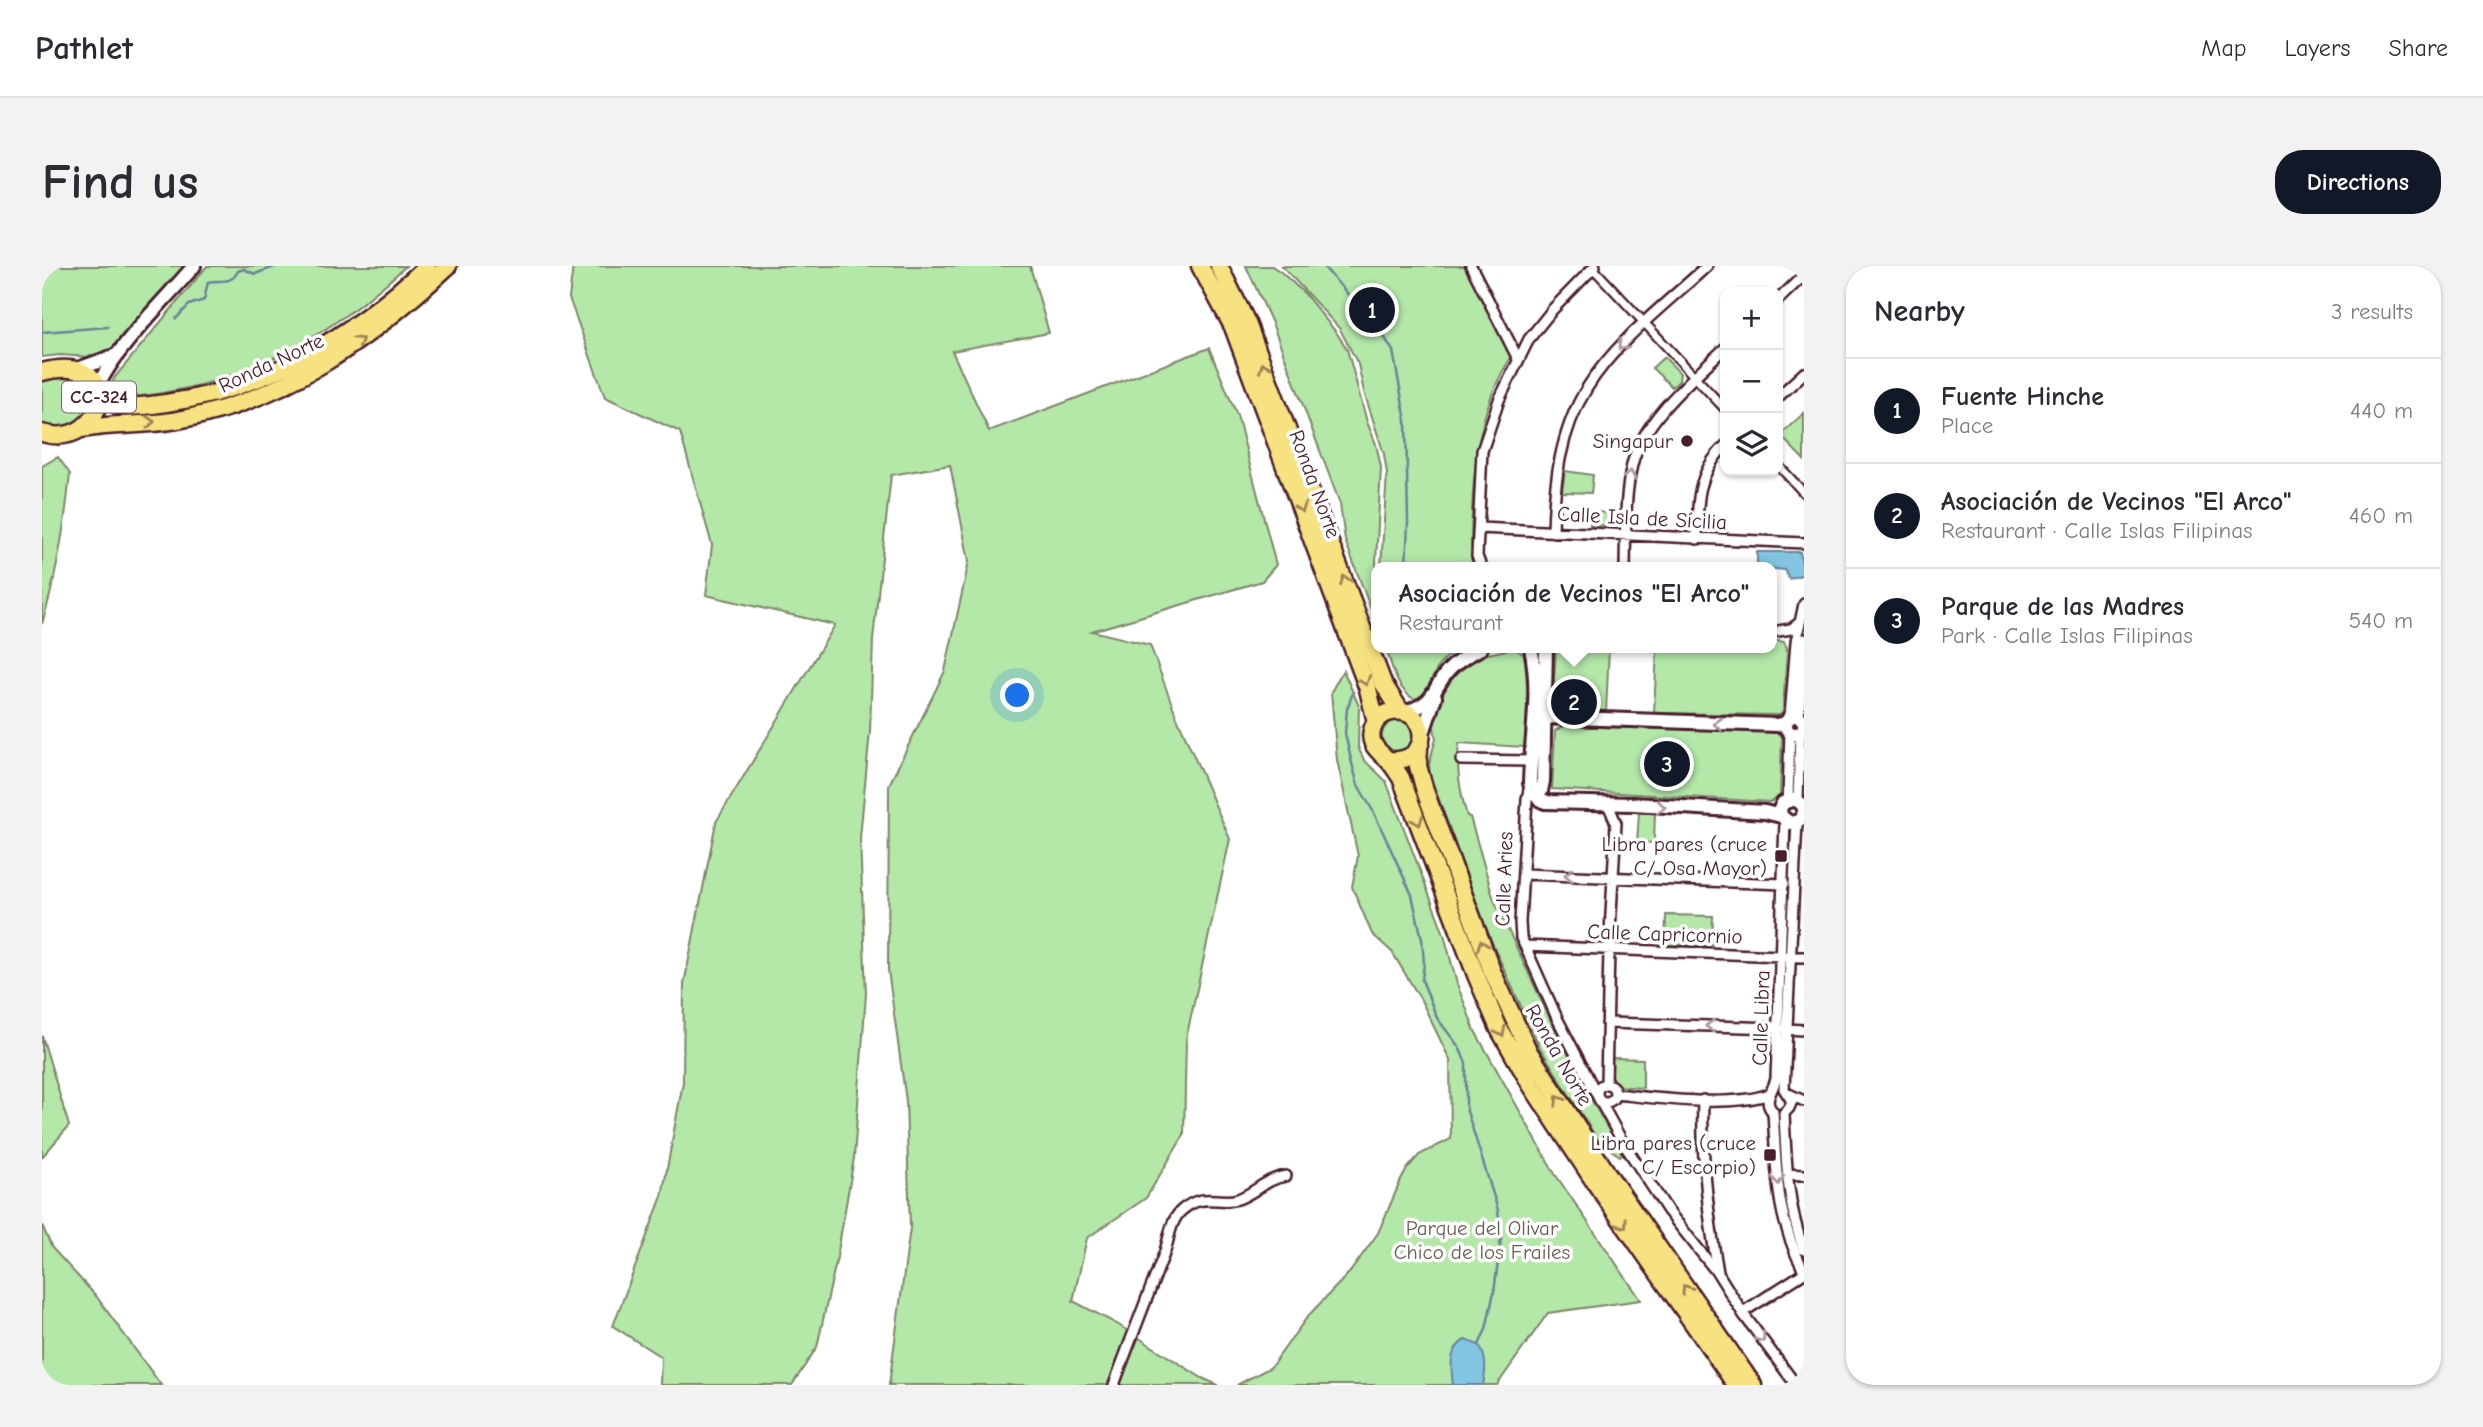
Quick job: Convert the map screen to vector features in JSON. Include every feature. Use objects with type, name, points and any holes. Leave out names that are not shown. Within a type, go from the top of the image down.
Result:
[{"type":"highway","name":"Ronda Norte","points":[[78,369],[92,377],[98,391],[113,405],[136,407],[190,400],[231,388],[272,373],[322,346],[360,321],[426,266]]},
{"type":"highway","name":"Ronda Norte","points":[[42,433],[62,436],[105,424],[177,420],[217,411],[297,379],[368,336],[448,266]]},
{"type":"highway","name":"Ronda Norte","points":[[1200,266],[1233,327],[1264,405],[1368,689],[1376,722],[1372,732],[1373,744],[1401,778],[1476,975],[1505,1040],[1596,1184],[1736,1385]]},
{"type":"highway","name":"Ronda Norte","points":[[1219,266],[1247,323],[1371,651]]},
{"type":"highway","name":"CC-324","points":[[42,372],[58,368],[78,369]]},
{"type":"highway","name":"CC-324","points":[[82,429],[96,412],[98,391]]},
{"type":"highway","name":"Ronda Norte","points":[[1372,653],[1383,683],[1403,711],[1417,720],[1421,741],[1418,765],[1424,791],[1492,971],[1516,1026],[1544,1076],[1609,1176],[1753,1385]]},
{"type":"highway","points":[[1376,722],[1386,713],[1403,711]]},
{"type":"highway","points":[[1388,760],[1400,761],[1409,758],[1421,741]]},
{"type":"main road","name":"CC-324","points":[[98,391],[104,373],[117,355],[194,266]]},
{"type":"main road","name":"CC-324","points":[[78,369],[117,355]]},
{"type":"main road","points":[[1403,711],[1429,701],[1448,670],[1472,653]]},
{"type":"main road","name":"Calle Aries","points":[[1533,653],[1536,669],[1539,718],[1542,786],[1532,789],[1531,761],[1539,718],[1546,653]]},
{"type":"main road","points":[[1421,741],[1437,690]]},
{"type":"main road","points":[[1539,718],[1796,725]]},
{"type":"main road","points":[[1532,789],[1545,802],[1794,812]]},
{"type":"street","points":[[1471,266],[1518,359]]},
{"type":"street","points":[[1552,532],[1558,467],[1571,424],[1587,388],[1614,354],[1707,266]]},
{"type":"street","points":[[1479,562],[1477,556],[1482,452],[1499,400],[1526,344],[1553,309],[1593,267],[1720,404]]},
{"type":"street","points":[[1783,295],[1804,275]]},
{"type":"street","points":[[1511,345],[1526,344]]},
{"type":"street","points":[[1625,562],[1628,487],[1639,445],[1660,415],[1723,350]]},
{"type":"street","points":[[1783,392],[1804,373]]},
{"type":"street","points":[[1697,539],[1697,503],[1703,474],[1720,452]]},
{"type":"street","points":[[1783,470],[1804,493]]},
{"type":"street","name":"Calle Isla de Sicilia","points":[[1479,528],[1804,543]]},
{"type":"street","name":"Calle Libra","points":[[1771,1110],[1771,1092],[1776,1079],[1782,1029],[1794,812],[1799,623],[1804,604]]},
{"type":"street","points":[[1777,632],[1791,629],[1799,623]]},
{"type":"street","points":[[1777,632],[1800,641]]},
{"type":"street","points":[[1461,760],[1531,761]]},
{"type":"street","name":"Calle Aries","points":[[1532,789],[1527,799],[1520,922],[1524,946],[1557,1018],[1622,1141],[1668,1211],[1719,1275],[1796,1385]]},
{"type":"street","points":[[1606,1084],[1609,950],[1616,823],[1608,804]]},
{"type":"street","points":[[1616,823],[1629,804]]},
{"type":"street","points":[[1523,874],[1804,884]]},
{"type":"street","name":"Calle Capricornio","points":[[1524,946],[1804,957]]},
{"type":"street","points":[[1607,1023],[1804,1030]]},
{"type":"street","name":"Calle Libra","points":[[1782,1029],[1787,1092],[1791,1101],[1787,1111]]},
{"type":"street","points":[[1606,1084],[1612,1086],[1615,1094],[1609,1101],[1598,1097],[1598,1087],[1606,1084]]},
{"type":"street","points":[[1615,1094],[1703,1100],[1754,1100],[1771,1092],[1787,1092],[1804,1101]]},
{"type":"street","points":[[1703,1100],[1704,1172],[1719,1275]]},
{"type":"street","points":[[1754,1100],[1771,1110],[1787,1111],[1804,1101]]},
{"type":"street","points":[[1743,1312],[1804,1272],[1787,1231],[1780,1205],[1771,1110]]},
{"type":"street","points":[[1787,1111],[1787,1174],[1795,1227],[1804,1250]]},
{"type":"street","points":[[1787,1174],[1804,1175]]},
{"type":"street","points":[[1114,1385],[1176,1216],[1182,1209],[1201,1200],[1236,1200],[1272,1179],[1286,1176]]},
{"type":"green space","points":[[42,266],[188,266],[112,349],[90,357],[42,357]]},
{"type":"green space","points":[[207,266],[406,266],[353,310],[296,347],[265,362],[201,385],[140,396],[114,394],[110,387],[115,377]]},
{"type":"green space","points":[[573,266],[1030,266],[1049,333],[952,351],[989,431],[1209,348],[1237,415],[1276,565],[1262,581],[1092,631],[1150,645],[1176,715],[1230,839],[1186,1039],[1184,1135],[1146,1198],[1087,1238],[1073,1301],[1117,1324],[1202,1378],[1218,1385],[889,1385],[910,1228],[906,1101],[888,970],[889,785],[945,671],[969,561],[950,465],[891,475],[873,640],[870,731],[860,838],[866,994],[854,1158],[837,1257],[817,1347],[792,1385],[660,1385],[661,1357],[613,1326],[662,1196],[683,1082],[684,984],[716,822],[835,625],[706,595],[712,545],[680,432],[605,397],[569,298]]},
{"type":"green space","points":[[1246,266],[1272,266],[1281,272],[1304,293],[1347,349],[1381,467],[1376,562],[1371,562],[1371,609],[1345,540],[1340,504],[1272,323]]},
{"type":"green space","points":[[1282,266],[1467,266],[1513,355],[1493,391],[1477,451],[1471,526],[1473,562],[1381,562],[1387,473],[1384,454],[1358,364],[1340,329]]},
{"type":"green space","points":[[1664,357],[1680,373],[1679,381],[1672,387],[1652,368]]},
{"type":"green space","points":[[65,377],[87,390],[90,399],[88,408],[81,417],[71,423],[42,425],[42,379]]},
{"type":"green space","points":[[1804,413],[1804,460],[1783,438],[1783,432]]},
{"type":"green space","points":[[58,457],[70,474],[60,550],[42,624],[42,466]]},
{"type":"green space","points":[[1565,471],[1593,475],[1591,493],[1562,492]]},
{"type":"green space","points":[[1590,510],[1609,513],[1610,510],[1619,511],[1619,520],[1612,526],[1590,525]]},
{"type":"green space","points":[[1777,641],[1784,642],[1787,648],[1781,715],[1654,713],[1657,653],[1777,653]]},
{"type":"green space","points":[[1388,653],[1451,653],[1439,665],[1423,696],[1414,699],[1403,689]]},
{"type":"green space","points":[[1492,653],[1524,655],[1527,701],[1524,747],[1459,743],[1458,771],[1467,816],[1470,817],[1494,900],[1551,1021],[1622,1154],[1620,1156],[1599,1142],[1540,1048],[1488,934],[1430,775],[1429,764],[1436,738],[1433,723],[1444,692],[1454,674],[1479,656]]},
{"type":"green space","points":[[1556,653],[1609,653],[1606,712],[1595,712],[1595,698],[1553,697]]},
{"type":"green space","name":"Parque del Olivar Chico de los Frailes","points":[[1343,670],[1359,706],[1358,747],[1364,760],[1386,781],[1444,934],[1457,984],[1475,1031],[1555,1174],[1641,1300],[1548,1313],[1497,1385],[1237,1385],[1271,1367],[1308,1316],[1350,1272],[1378,1233],[1407,1169],[1419,1155],[1451,1139],[1450,1060],[1421,1000],[1392,952],[1372,934],[1352,887],[1358,856],[1337,760],[1331,692]]},
{"type":"green space","points":[[1398,720],[1410,724],[1414,736],[1410,748],[1398,752],[1386,748],[1382,736],[1386,724]]},
{"type":"green space","points":[[1563,726],[1776,732],[1782,737],[1780,797],[1770,802],[1552,789],[1555,731]]},
{"type":"green space","points":[[1639,813],[1655,813],[1654,843],[1637,842]]},
{"type":"green space","points":[[1666,915],[1713,916],[1712,946],[1665,945]]},
{"type":"green space","points":[[42,1036],[69,1126],[42,1157]]},
{"type":"green space","points":[[1612,1058],[1643,1059],[1643,1088],[1615,1086],[1611,1078]]},
{"type":"green space","points":[[42,1225],[52,1248],[96,1296],[161,1385],[42,1385]]},
{"type":"water","points":[[1757,552],[1800,552],[1804,574],[1789,579],[1785,570],[1777,569],[1777,562],[1757,562]]},
{"type":"water","points":[[1465,1340],[1479,1345],[1482,1350],[1485,1364],[1483,1385],[1453,1385],[1453,1354]]},
{"type":"waterway","points":[[176,319],[189,305],[204,300],[208,282],[229,280],[244,269],[255,274],[277,266]]},
{"type":"waterway","points":[[1323,266],[1382,333],[1393,351],[1406,421],[1406,562]]},
{"type":"waterway","points":[[42,332],[108,327]]},
{"type":"waterway","points":[[1353,692],[1347,709],[1345,733],[1351,760],[1358,785],[1412,895],[1422,939],[1422,980],[1437,1018],[1459,1047],[1466,1063],[1466,1108],[1498,1210],[1501,1238],[1494,1292],[1486,1329],[1479,1345]]},
{"type":"place","name":"Fuente Hinche","points":[[1372,310]]},
{"type":"place","name":"Singapur","points":[[1687,441]]},
{"type":"place","name":"Asociación de Vecinos \"El Arco\"","points":[[1574,702]]},
{"type":"place","name":"Parque de las Madres","points":[[1667,764]]},
{"type":"place","name":"Libra pares (cruce C/ Osa Mayor)","points":[[1781,856]]},
{"type":"place","name":"Libra pares (cruce C/ Escorpio)","points":[[1770,1155]]}]
